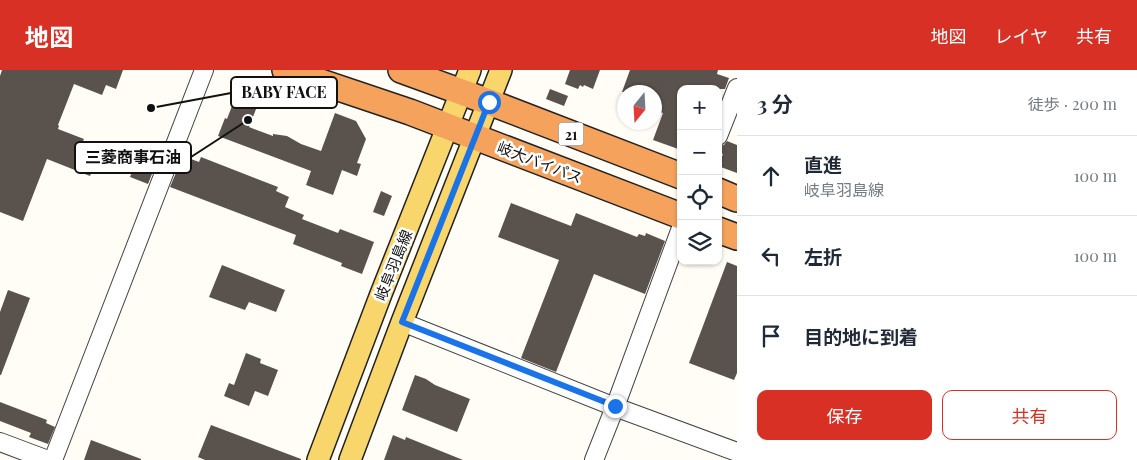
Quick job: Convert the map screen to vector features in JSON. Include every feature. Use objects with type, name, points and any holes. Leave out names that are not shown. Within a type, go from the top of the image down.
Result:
[{"type":"highway","name":"岐大バイパス","points":[[285,70],[448,126],[677,214]]},
{"type":"highway","name":"21","points":[[400,70],[466,81],[489,102],[678,175]]},
{"type":"highway","points":[[722,193],[737,199]]},
{"type":"highway","points":[[722,231],[737,237]]},
{"type":"main road","name":"岐阜羽島線","points":[[350,460],[501,70]]},
{"type":"main road","name":"岐阜羽島線","points":[[318,460],[381,294],[466,81]]},
{"type":"street","points":[[53,460],[204,70]]},
{"type":"street","points":[[720,130],[737,88]]},
{"type":"street","points":[[594,460],[677,239]]},
{"type":"street","points":[[402,322],[737,452]]},
{"type":"street","points":[[0,442],[48,460]]},
{"type":"building","points":[[2,70],[123,70],[116,89],[106,85],[102,95],[74,84],[58,129],[84,139],[81,146],[99,153],[90,176],[47,159],[23,221],[0,212],[0,76]]},
{"type":"building","points":[[570,70],[600,70],[593,89],[580,85],[578,89],[565,84]]},
{"type":"building","points":[[630,70],[718,70],[717,74],[729,78],[725,89],[722,89],[722,85],[677,85],[677,149],[653,140],[657,130],[662,130],[662,85],[625,85]]},
{"type":"building","points":[[240,85],[262,94],[249,127],[273,136],[273,134],[287,136],[301,144],[321,151],[335,113],[356,121],[366,139],[357,163],[361,164],[357,176],[342,170],[333,195],[306,185],[311,171],[218,136],[225,118],[227,119]]},
{"type":"building","points":[[550,89],[568,96],[564,106],[546,99]]},
{"type":"building","points":[[727,141],[737,145],[737,173],[722,167],[722,145]]},
{"type":"building","points":[[143,144],[161,151],[148,184],[130,177]]},
{"type":"building","points":[[183,156],[199,162],[201,157],[278,187],[276,191],[289,197],[285,207],[304,215],[302,219],[338,233],[340,229],[374,242],[362,274],[341,266],[342,263],[293,244],[296,235],[170,187]]},
{"type":"building","points":[[381,191],[392,196],[384,216],[373,212]]},
{"type":"building","points":[[511,203],[571,226],[576,213],[637,237],[639,234],[645,236],[646,233],[665,241],[645,294],[594,274],[556,372],[521,358],[559,260],[498,237]]},
{"type":"building","points":[[727,262],[737,266],[737,373],[734,380],[689,363]]},
{"type":"building","points":[[222,265],[285,290],[276,312],[249,302],[245,310],[209,297]]},
{"type":"building","points":[[8,290],[30,298],[0,375],[0,312]]},
{"type":"building","points":[[246,353],[261,359],[260,363],[278,370],[268,396],[255,391],[249,406],[224,396],[229,383],[234,385]]},
{"type":"building","points":[[415,375],[470,399],[457,432],[402,410]]},
{"type":"building","points":[[0,402],[47,420],[46,423],[55,427],[48,444],[29,437],[31,433],[0,421]]},
{"type":"building","points":[[211,425],[301,460],[205,460],[198,457]]},
{"type":"building","points":[[393,435],[405,440],[406,437],[463,460],[384,460]]},
{"type":"building","points":[[91,440],[141,459],[141,460],[84,460]]},
{"type":"place","name":"BABY FACE","points":[[151,108]]},
{"type":"place","name":"三菱商事石油","points":[[248,120]]},
{"type":"route","points":[[489,102],[402,322],[615,406]]}]
